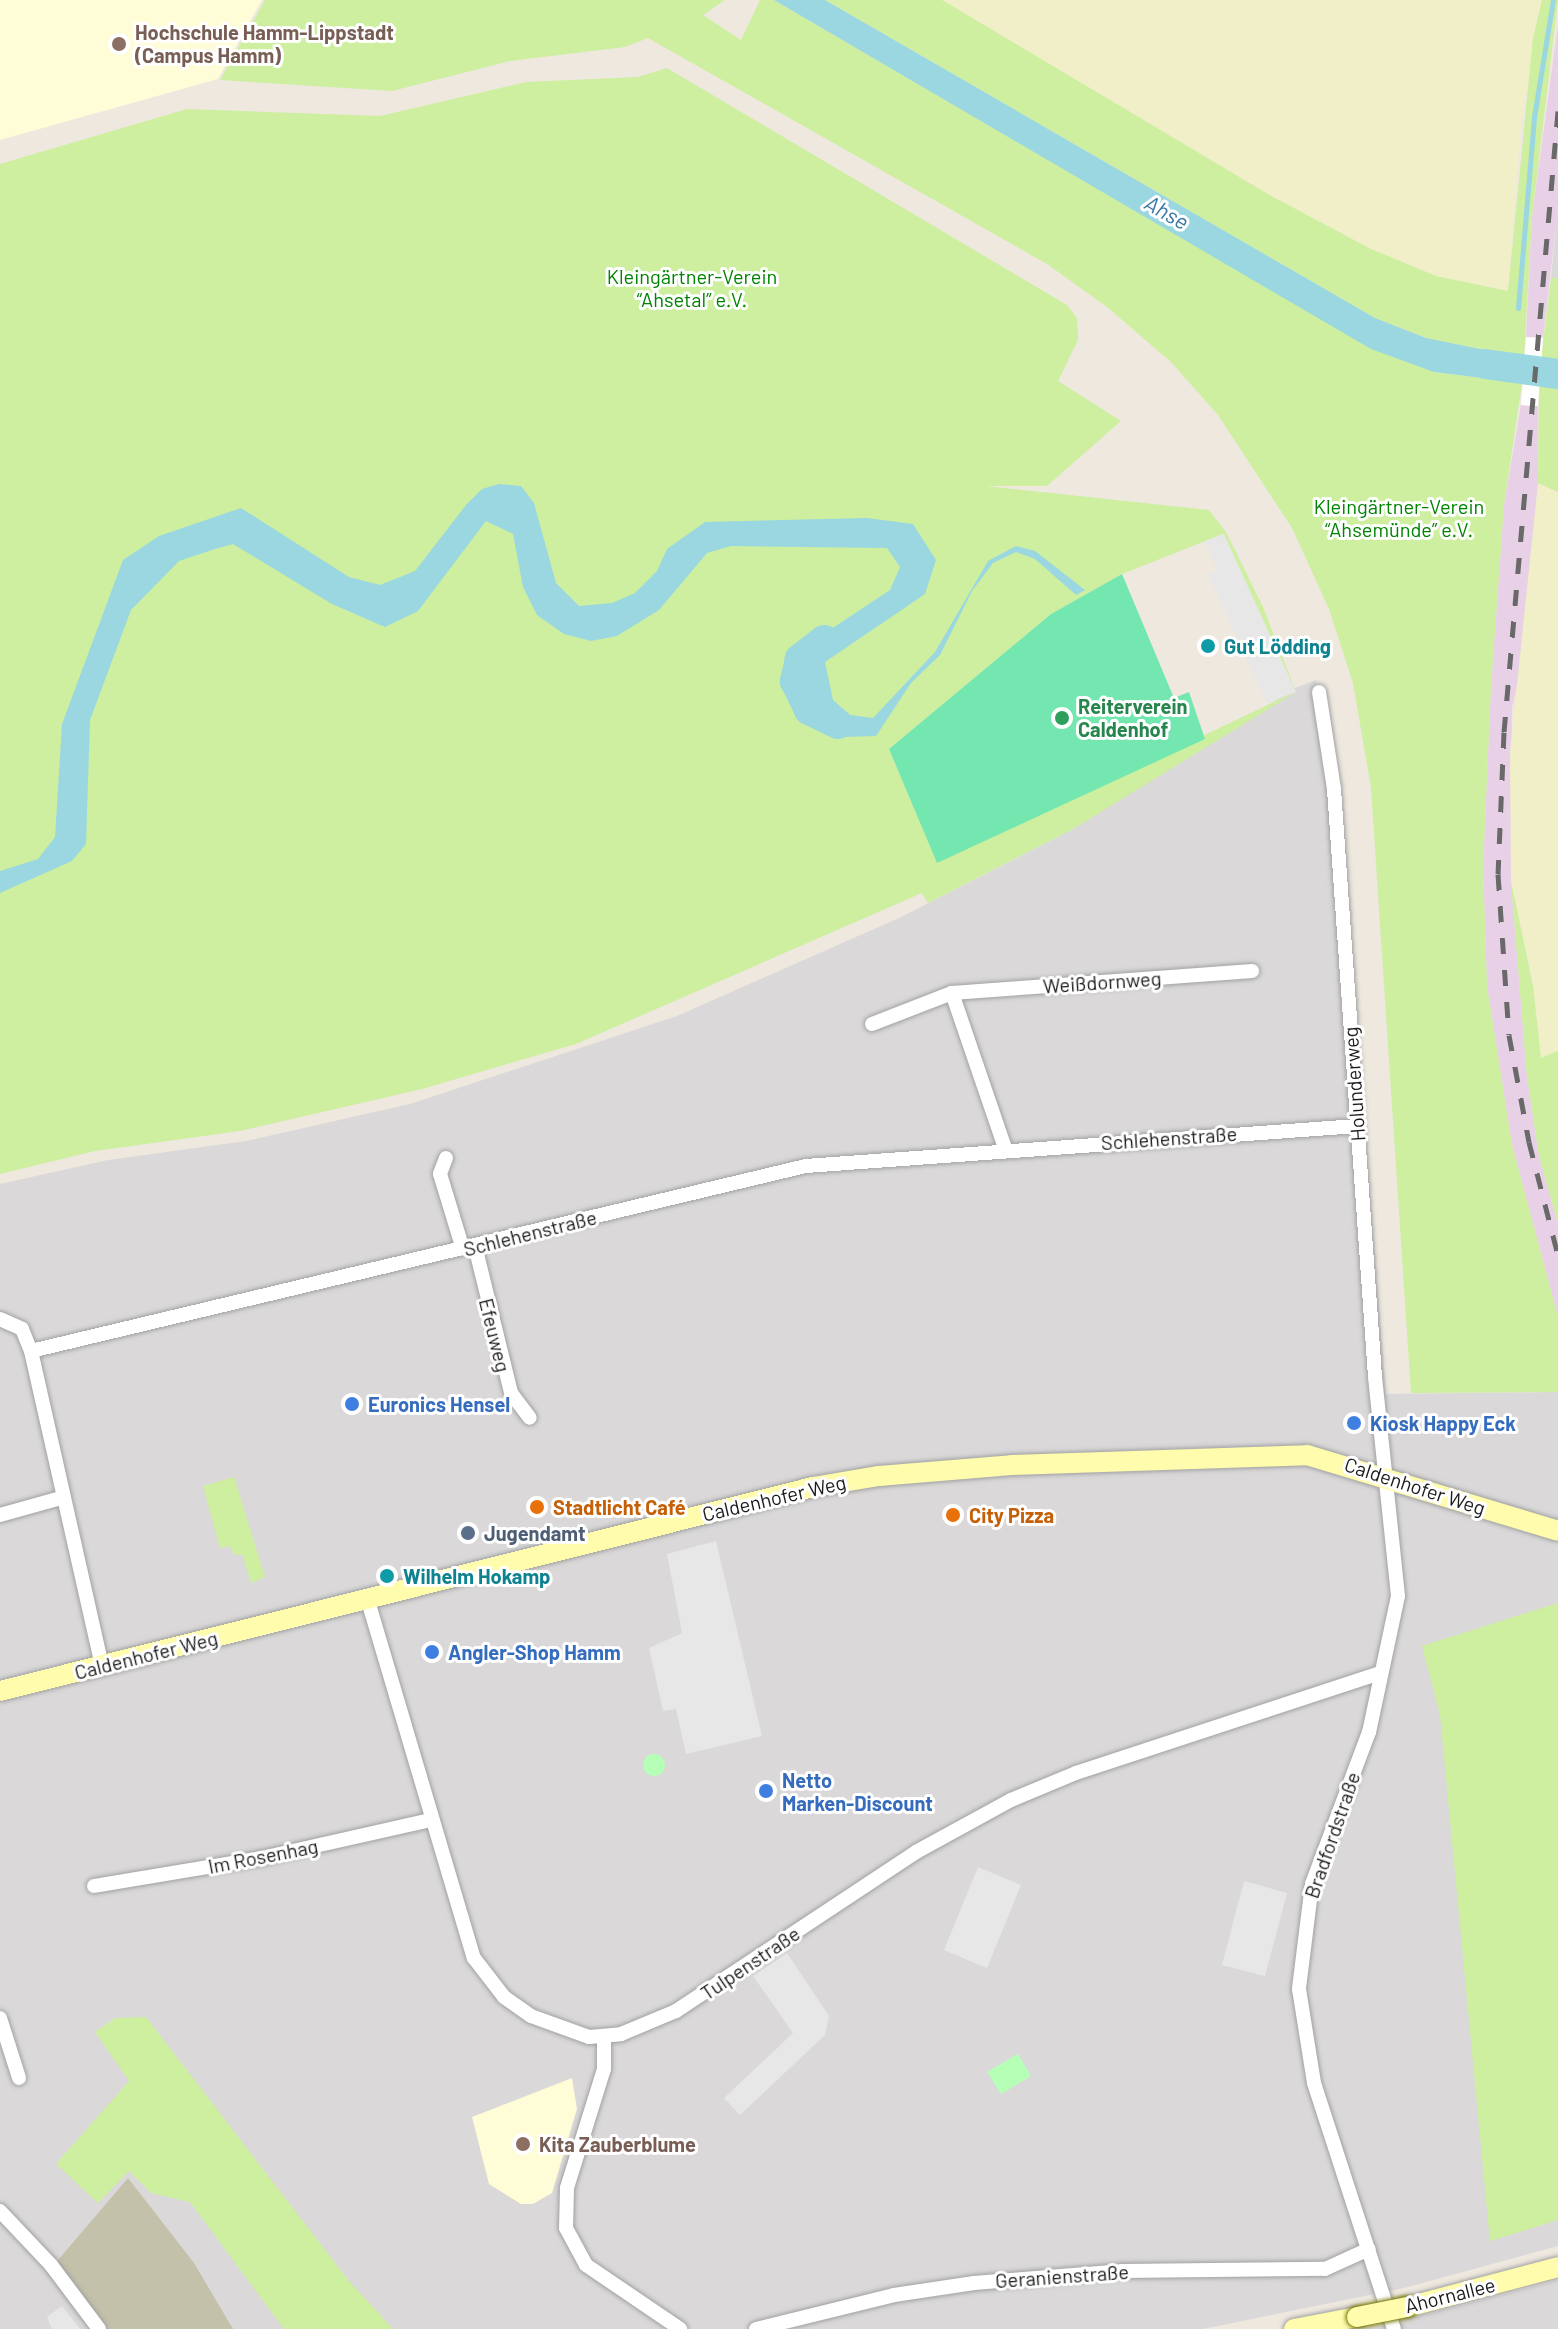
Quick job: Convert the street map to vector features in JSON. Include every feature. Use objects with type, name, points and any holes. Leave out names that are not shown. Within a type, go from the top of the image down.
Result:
[{"type":"street","name":"Holunderweg","points":[[1319,692],[1334,789],[1357,1126],[1386,1477]]},
{"type":"street","name":"Weißdornweg","points":[[872,1024],[952,993],[1252,971]]},
{"type":"street","points":[[952,993],[1005,1148]]},
{"type":"street","name":"Schlehenstraße","points":[[31,1351],[806,1166],[1005,1148],[1357,1126]]},
{"type":"street","name":"Efeuweg","points":[[446,1158],[440,1174],[469,1248],[511,1393],[530,1418]]},
{"type":"street","points":[[0,1319],[22,1329],[31,1351],[102,1666]]},
{"type":"street","name":"Caldenhofer Weg","points":[[0,1691],[813,1487],[879,1476],[1276,1454],[1337,1461],[1558,1531]]},
{"type":"street","name":"Bradfordstraße","points":[[1386,1477],[1398,1596],[1369,1732],[1312,1884],[1299,1989],[1314,2083],[1394,2329]]},
{"type":"street","points":[[0,1515],[64,1497]]},
{"type":"street","name":"Tulpenstraße","points":[[368,1601],[465,1934],[487,1979],[517,2007],[557,2029],[604,2037],[676,2011],[916,1852],[1011,1800],[1076,1773],[1380,1673]]},
{"type":"street","name":"Im Rosenhag","points":[[94,1886],[262,1858],[430,1820]]},
{"type":"street","points":[[0,2018],[19,2078]]},
{"type":"street","points":[[604,2037],[604,2069],[567,2188],[566,2228],[586,2265],[680,2329]]},
{"type":"street","points":[[0,2211],[51,2265],[99,2329]]},
{"type":"street","name":"Geranienstraße","points":[[756,2329],[851,2304],[974,2283],[1122,2271],[1325,2269],[1369,2249]]},
{"type":"street","name":"Ahornallee","points":[[1294,2329],[1407,2307],[1558,2267]]},
{"type":"shaded area","name":"Hochschule Hamm-Lippstadt (Campus Hamm)","points":[[0,0],[262,0],[218,79],[0,140]]},
{"type":"shaded area","points":[[1558,25],[1558,208],[1543,338],[1526,337],[1532,217]]},
{"type":"shaded area","points":[[1558,208],[1558,278],[1551,278]]},
{"type":"shaded area","points":[[1521,405],[1538,406],[1538,483],[1522,665],[1512,707],[1511,881],[1527,1077],[1539,1156],[1558,1224],[1558,1317],[1512,1145],[1487,986],[1483,867],[1491,686],[1504,505]]},
{"type":"shaded area","points":[[1224,534],[1296,692],[1267,703],[1208,575],[1218,571],[1205,541]]},
{"type":"shaded area","points":[[1316,680],[1339,812],[1386,1394],[1558,1392],[1558,2246],[1404,2288],[1203,2329],[0,2329],[0,1184],[108,1160],[246,1141],[410,1104],[677,1016],[899,918],[1073,829],[1295,688]]},
{"type":"shaded area","points":[[716,1541],[762,1736],[686,1754],[676,1709],[663,1711],[649,1648],[682,1633],[667,1554]]},
{"type":"shaded area","points":[[978,1867],[1021,1885],[987,1968],[944,1950]]},
{"type":"shaded area","points":[[1244,1881],[1287,1893],[1265,1976],[1222,1965]]},
{"type":"shaded area","points":[[787,1953],[829,2016],[825,2035],[740,2115],[724,2098],[793,2033],[753,1976]]},
{"type":"shaded area","name":"Kita Zauberblume","points":[[572,2078],[577,2109],[552,2193],[533,2204],[521,2204],[489,2184],[472,2117]]},
{"type":"shaded area","points":[[128,2178],[194,2263],[233,2329],[90,2329],[47,2273]]},
{"type":"shaded area","points":[[1558,2280],[1558,2329],[1361,2329],[1413,2318]]},
{"type":"shaded area","points":[[62,2306],[80,2329],[52,2329],[47,2317]]},
{"type":"green space","name":"Kleingärtner-Verein “Ahsemünde” e.V.","points":[[265,0],[725,0],[703,15],[741,40],[760,0],[774,0],[1234,268],[1434,372],[1522,383],[1504,505],[1491,686],[1483,867],[1487,986],[1512,1145],[1558,1317],[1558,1392],[1411,1393],[1371,788],[1353,683],[1329,609],[1292,528],[1218,415],[1171,362],[1107,307],[1047,264],[648,38],[625,47],[510,61],[392,91],[220,80]]},
{"type":"green space","points":[[825,0],[942,0],[1273,197],[1371,249],[1436,276],[1508,291],[1533,38],[1542,0],[1558,0],[1532,217],[1524,358],[1426,338],[1375,318]]},
{"type":"green space","points":[[942,0],[1542,0],[1521,125],[1508,291],[1436,276],[1371,249],[1273,197]]},
{"type":"green space","name":"Kleingärtner-Verein “Ahsetal” e.V.","points":[[667,68],[1067,305],[1077,318],[1078,340],[1058,381],[1121,421],[1047,486],[985,486],[1209,510],[1226,532],[1263,607],[1296,692],[1073,829],[928,903],[922,893],[576,1044],[422,1089],[240,1131],[95,1151],[0,1174],[0,164],[187,109],[380,116],[526,82],[638,77]],"holes":[[[1223,534],[1295,692],[937,862],[889,749],[1051,614],[1122,574]]]},
{"type":"green space","points":[[1551,278],[1558,278],[1558,361],[1541,359]]},
{"type":"green space","points":[[1539,385],[1558,387],[1558,492],[1538,483]]},
{"type":"green space","points":[[1538,483],[1558,492],[1558,1051],[1541,1058],[1533,986],[1511,881],[1510,752]]},
{"type":"green space","name":"Reiterverein Caldenhof","points":[[1122,574],[1174,698],[1189,692],[1205,739],[937,863],[889,749],[1051,614]]},
{"type":"green space","points":[[1511,881],[1533,986],[1541,1058],[1558,1051],[1558,1224],[1539,1156],[1527,1077]]},
{"type":"green space","points":[[234,1477],[265,1577],[251,1583],[242,1554],[234,1555],[230,1546],[220,1548],[203,1486]]},
{"type":"green space","points":[[1558,1603],[1558,2220],[1490,2241],[1440,1715],[1422,1646]]},
{"type":"green space","points":[[654,1754],[662,1757],[665,1765],[662,1773],[654,1776],[646,1773],[643,1765],[646,1757]]},
{"type":"green space","points":[[146,2017],[349,2281],[393,2329],[284,2329],[190,2202],[151,2193],[129,2171],[98,2203],[56,2164],[129,2081],[95,2032],[115,2018]]},
{"type":"green space","points":[[1018,2054],[1031,2076],[1001,2094],[987,2072]]},
{"type":"water","points":[[774,0],[825,0],[1375,318],[1426,338],[1524,358],[1522,383],[1434,372],[1371,349]]},
{"type":"water","points":[[1541,359],[1558,361],[1558,387],[1539,385]]},
{"type":"water","points":[[499,484],[521,486],[534,503],[556,583],[579,606],[612,603],[635,593],[657,571],[667,549],[705,522],[867,518],[913,524],[936,560],[925,594],[825,662],[833,700],[850,715],[873,718],[935,652],[988,561],[1016,546],[1035,551],[1085,590],[1076,595],[1035,559],[1016,552],[993,563],[972,591],[940,655],[911,683],[876,736],[842,737],[806,711],[794,664],[816,639],[890,590],[900,567],[887,548],[731,546],[707,553],[659,610],[617,636],[591,641],[564,634],[537,615],[523,587],[513,534],[486,521],[418,611],[385,627],[332,604],[233,544],[215,549],[179,561],[131,610],[90,720],[86,844],[72,861],[0,893],[0,871],[38,859],[55,837],[62,724],[123,560],[159,536],[241,508],[349,577],[380,585],[415,571],[466,505],[482,489]]},
{"type":"pier","points":[[1526,337],[1543,338],[1538,406],[1521,405]]},
{"type":"waterway","points":[[1518,308],[1534,117],[1553,0]]},
{"type":"waterway","name":"Ahse","points":[[1485,364],[1558,374]]},
{"type":"waterway","points":[[824,640],[800,659],[795,681],[809,710],[838,724]]},
{"type":"railway","points":[[1558,111],[1504,732],[1498,874],[1509,1035],[1529,1142],[1558,1255]]},
{"type":"place","name":"Hochschule Hamm-Lippstadt (Campus Hamm)","points":[[119,44]]},
{"type":"place","name":"Gut Lödding","points":[[1208,646]]},
{"type":"place","name":"Reiterverein Caldenhof","points":[[1062,718]]},
{"type":"place","name":"Euronics Hensel","points":[[352,1404]]},
{"type":"place","name":"Kiosk Happy Eck","points":[[1354,1423]]},
{"type":"place","name":"Stadtlicht Café","points":[[537,1507]]},
{"type":"place","name":"City Pizza","points":[[953,1515]]},
{"type":"place","name":"Jugendamt","points":[[468,1533]]},
{"type":"place","name":"Wilhelm Hokamp","points":[[387,1576]]},
{"type":"place","name":"Angler-Shop Hamm","points":[[432,1652]]},
{"type":"place","name":"Netto Marken-Discount","points":[[766,1791]]},
{"type":"place","name":"Kita Zauberblume","points":[[523,2144]]}]
